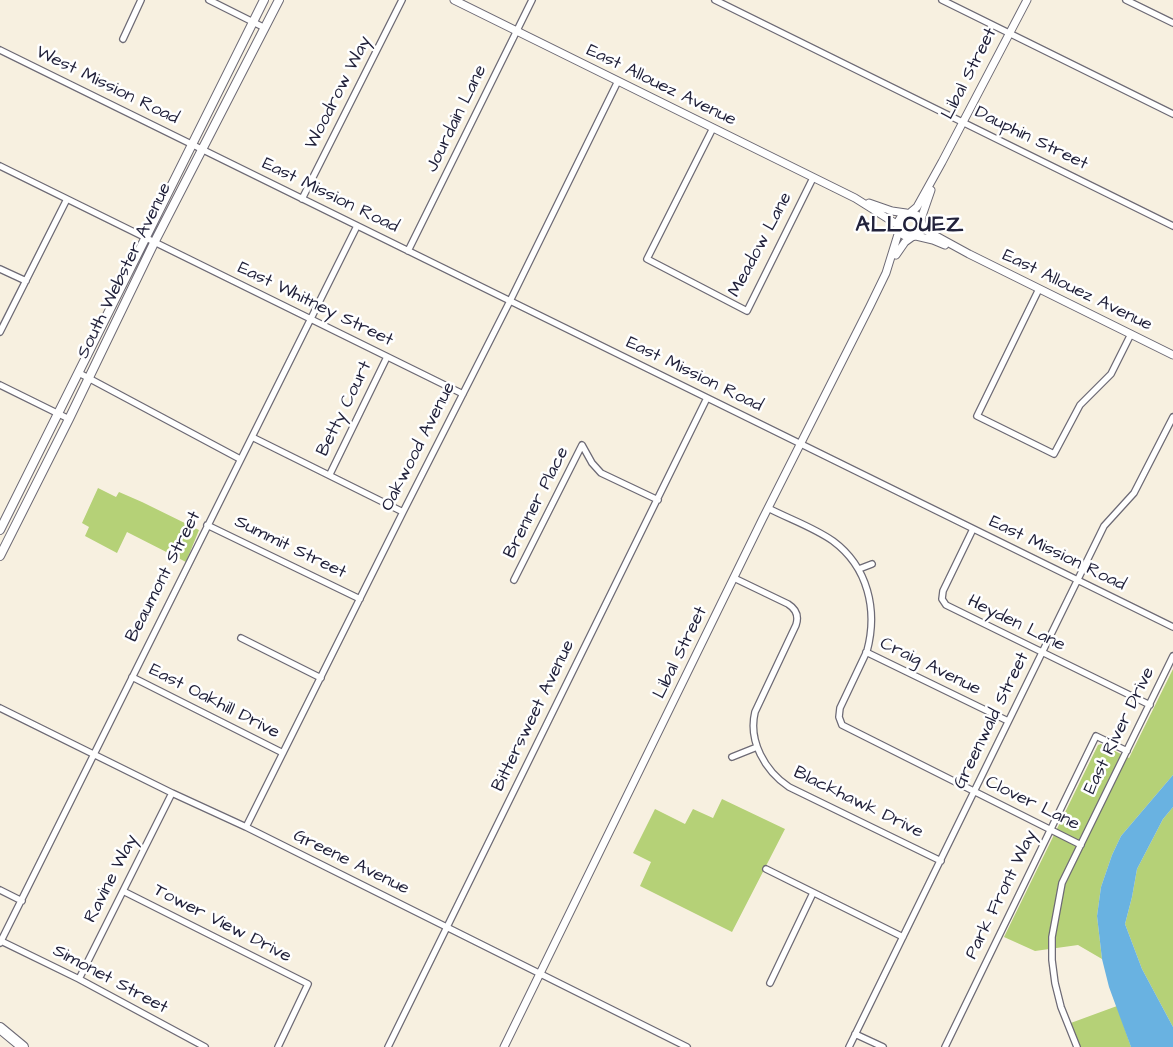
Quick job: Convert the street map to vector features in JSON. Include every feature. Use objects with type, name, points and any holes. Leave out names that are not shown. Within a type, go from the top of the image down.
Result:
[{"type":"highway","points":[[0,1028],[23,1047]]},
{"type":"main road","name":"South Webster Avenue","points":[[0,530],[264,0]]},
{"type":"main road","name":"South Webster Avenue","points":[[0,556],[69,420],[201,149],[279,0]]},
{"type":"street","points":[[123,39],[141,0]]},
{"type":"street","points":[[209,0],[265,28]]},
{"type":"street","name":"Woodrow Way","points":[[302,199],[402,0]]},
{"type":"street","name":"East Allouez Avenue","points":[[454,0],[854,198],[892,211],[908,213]]},
{"type":"street","name":"Jourdain Lane","points":[[408,251],[532,0]]},
{"type":"street","name":"Dauphin Street","points":[[715,0],[1173,226]]},
{"type":"street","points":[[942,0],[1173,114]]},
{"type":"street","name":"Libal Street","points":[[908,213],[917,207],[942,162],[1026,0]]},
{"type":"street","points":[[1126,0],[1173,23]]},
{"type":"street","name":"West Mission Road","points":[[0,50],[201,149]]},
{"type":"street","name":"Oakwood Avenue","points":[[246,827],[510,301],[618,81]]},
{"type":"street","name":"Meadow Lane","points":[[714,128],[647,259],[747,311],[813,178]]},
{"type":"street","name":"East Mission Road","points":[[201,149],[1173,627]]},
{"type":"street","name":"Libal Street","points":[[922,222],[942,162]]},
{"type":"street","name":"East Whitney Street","points":[[0,166],[463,394]]},
{"type":"street","name":"East Allouez Avenue","points":[[854,198],[898,228]]},
{"type":"street","points":[[0,332],[67,199]]},
{"type":"street","points":[[908,213],[918,216],[922,222],[921,231],[914,236],[905,236],[898,228],[900,218],[908,213]]},
{"type":"street","name":"East Allouez Avenue","points":[[922,222],[927,231],[968,254],[1173,355]]},
{"type":"street","name":"Beaumont Street","points":[[0,942],[357,226]]},
{"type":"street","name":"Libal Street","points":[[886,273],[898,228]]},
{"type":"street","name":"East Allouez Avenue","points":[[914,236],[933,240],[968,254]]},
{"type":"street","name":"Libal Street","points":[[504,1047],[768,508],[886,273],[905,242],[914,236]]},
{"type":"street","points":[[0,269],[26,281]]},
{"type":"street","points":[[1039,289],[977,416],[1054,454],[1080,405],[1111,374],[1131,334]]},
{"type":"street","name":"Betty Court","points":[[330,474],[387,357]]},
{"type":"street","points":[[79,374],[240,459]]},
{"type":"street","points":[[0,385],[69,420]]},
{"type":"street","name":"Bittersweet Avenue","points":[[388,1047],[708,398]]},
{"type":"street","name":"Greenwald Street","points":[[849,1047],[1104,526],[1134,494],[1173,417]]},
{"type":"street","points":[[252,437],[330,474],[403,512]]},
{"type":"street","name":"Brenner Place","points":[[514,580],[582,446],[601,474],[658,500]]},
{"type":"street","name":"Clover Lane","points":[[768,508],[832,541],[845,552],[859,569],[869,593],[872,612],[871,632],[866,652],[840,708],[839,717],[842,725],[1081,845]]},
{"type":"street","name":"Summit Street","points":[[208,525],[360,599]]},
{"type":"street","name":"Heyden Lane","points":[[973,529],[944,587],[942,594],[944,602],[949,608],[1150,705]]},
{"type":"street","points":[[859,569],[872,564]]},
{"type":"street","name":"Blackhawk Drive","points":[[734,578],[788,604],[795,610],[797,618],[796,625],[755,712],[753,730],[757,747],[770,771],[779,781],[789,787],[941,861]]},
{"type":"street","points":[[241,638],[321,678]]},
{"type":"street","name":"Craig Avenue","points":[[866,652],[1008,722]]},
{"type":"street","name":"East River Drive","points":[[1077,1047],[1061,1006],[1052,960],[1052,937],[1062,883],[1173,656]]},
{"type":"street","name":"East Oakhill Drive","points":[[132,677],[283,754]]},
{"type":"street","name":"Greene Avenue","points":[[0,708],[172,793],[246,827],[687,1047]]},
{"type":"street","name":"Park Front Way","points":[[945,1047],[1096,736],[1127,751]]},
{"type":"street","points":[[732,757],[757,747]]},
{"type":"street","name":"Ravine Way","points":[[79,979],[172,793]]},
{"type":"street","points":[[766,869],[903,937]]},
{"type":"street","points":[[0,890],[22,901]]},
{"type":"street","name":"Tower View Drive","points":[[123,891],[308,984],[278,1047]]},
{"type":"street","points":[[770,983],[813,893]]},
{"type":"street","name":"Simonet Street","points":[[0,942],[79,979],[205,1047]]},
{"type":"street","points":[[856,1034],[883,1047]]},
{"type":"green space","points":[[98,488],[116,497],[119,492],[199,530],[186,562],[127,532],[117,553],[85,536],[89,527],[82,523]]},
{"type":"green space","points":[[1173,669],[1173,775],[1121,836],[1112,855],[1101,887],[1097,916],[1102,959],[1078,945],[1035,951],[1004,937],[1098,745],[1101,744],[1129,758]]},
{"type":"green space","points":[[722,799],[785,829],[732,932],[640,886],[651,862],[633,853],[655,809],[685,824],[693,809],[713,818]]},
{"type":"green space","points":[[1173,807],[1173,1027],[1142,969],[1125,924],[1137,869],[1163,819]]},
{"type":"green space","points":[[1117,1006],[1131,1047],[1077,1047],[1068,1024]]},
{"type":"water","points":[[1173,775],[1173,807],[1163,819],[1137,869],[1125,924],[1142,969],[1173,1027],[1173,1047],[1131,1047],[1109,987],[1102,959],[1097,916],[1101,887],[1121,836]]},
{"type":"district","name":"ALLOUEZ","points":[[910,226]]}]
